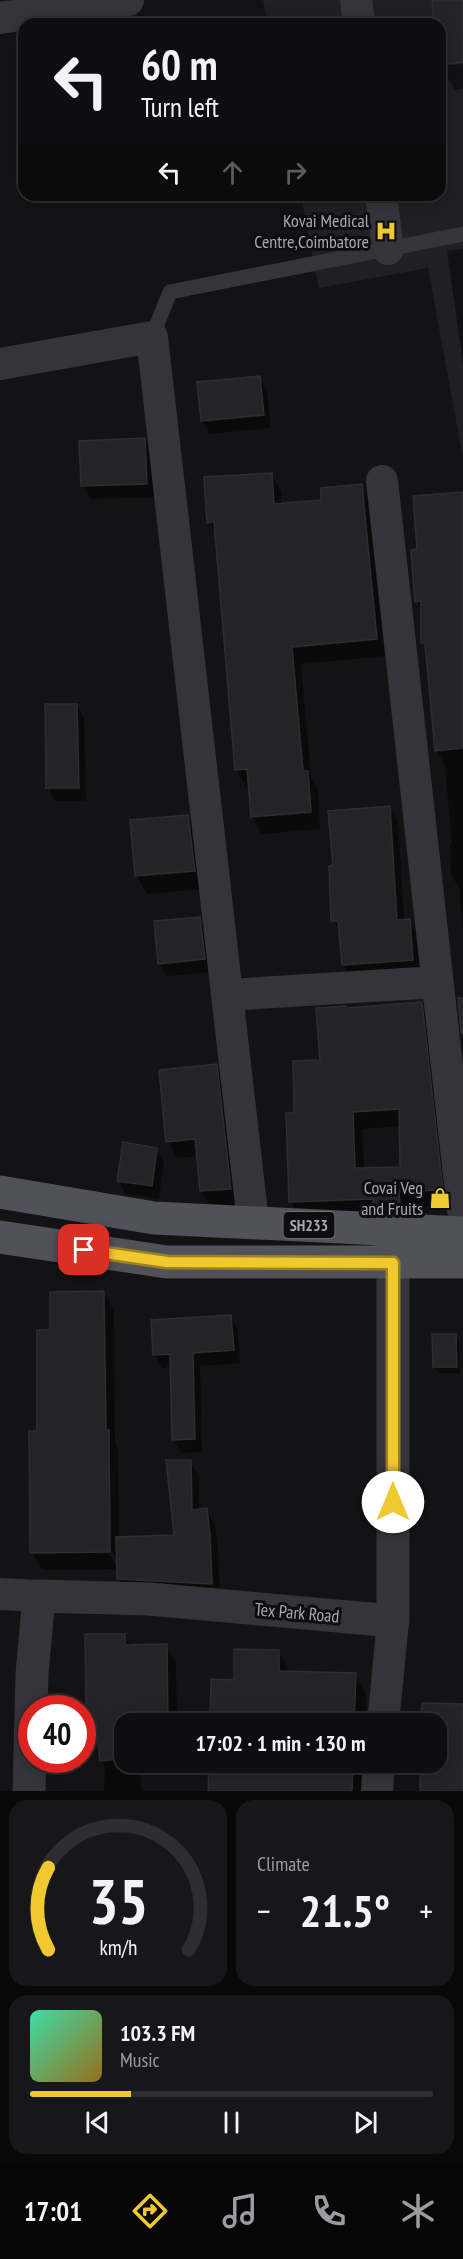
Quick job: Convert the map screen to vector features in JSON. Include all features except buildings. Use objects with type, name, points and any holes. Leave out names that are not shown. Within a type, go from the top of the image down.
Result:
[{"type":"main road","name":"SH233","points":[[0,1192],[154,1218],[463,1233]]},
{"type":"main road","points":[[0,1237],[167,1262],[463,1262]]},
{"type":"street","points":[[0,18],[128,0]]},
{"type":"street","points":[[356,0],[358,18]]},
{"type":"street","points":[[382,201],[388,249]]},
{"type":"street","points":[[0,364],[152,337],[253,1222]]},
{"type":"street","points":[[382,481],[463,1211]]},
{"type":"street","points":[[227,995],[438,982]]},
{"type":"street","points":[[384,1713],[393,1621],[393,1229]]},
{"type":"street","points":[[0,1594],[39,1596],[33,1674],[29,1791]]},
{"type":"street","name":"Tex Park Road","points":[[39,1596],[149,1599],[393,1621]]},
{"type":"street","points":[[376,1791],[378,1773]]},
{"type":"lane","points":[[152,337],[170,292],[463,234]]},
{"type":"shaded area","name":"Kovai Medical Centre,Coimbatore","points":[[263,0],[463,0],[463,458],[428,268],[319,288],[302,201],[446,201],[446,18],[267,18]]},
{"type":"place","name":"Kovai Medical Centre,Coimbatore","points":[[386,231]]},
{"type":"place","name":"Covai Veg and Fruits","points":[[440,1198]]},
{"type":"route","points":[[84,1250],[167,1262],[393,1263],[393,1502]]}]
